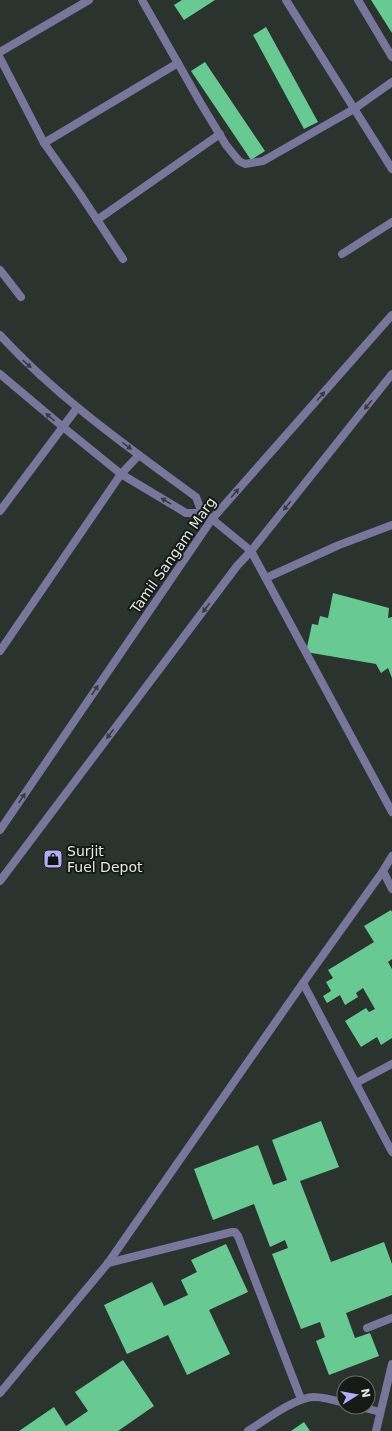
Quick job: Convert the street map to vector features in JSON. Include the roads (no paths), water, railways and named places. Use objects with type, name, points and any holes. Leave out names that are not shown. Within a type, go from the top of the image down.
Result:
[{"type":"street","points":[[0,52],[90,0]]},
{"type":"street","points":[[142,0],[220,134],[239,161],[245,164],[263,161],[354,109],[392,82]]},
{"type":"street","points":[[286,0],[392,169]]},
{"type":"street","points":[[358,0],[392,57]]},
{"type":"street","points":[[0,58],[44,143],[123,259]]},
{"type":"street","points":[[44,143],[178,63]]},
{"type":"street","points":[[97,220],[220,134]]},
{"type":"street","points":[[342,254],[392,222]]},
{"type":"street","points":[[0,270],[20,297]]},
{"type":"street","name":"Tamil Sangam Marg","points":[[0,830],[212,519],[392,315]]},
{"type":"street","points":[[0,336],[23,360],[77,408],[196,497],[202,513]]},
{"type":"street","points":[[0,374],[121,474],[186,513],[202,513],[212,519],[251,551],[392,812]]},
{"type":"street","points":[[0,881],[232,573],[392,374]]},
{"type":"street","points":[[0,511],[77,408]]},
{"type":"street","points":[[0,651],[121,474],[139,455]]},
{"type":"street","points":[[266,578],[339,545],[392,525]]},
{"type":"street","points":[[0,1393],[108,1263],[383,871],[392,856]]},
{"type":"street","points":[[383,871],[392,889]]},
{"type":"street","points":[[303,983],[392,1152]]},
{"type":"street","points":[[356,1084],[392,1064]]},
{"type":"street","points":[[108,1263],[235,1232],[301,1399]]},
{"type":"street","points":[[366,1328],[392,1318]]},
{"type":"street","points":[[376,1431],[392,1364]]},
{"type":"street","points":[[248,1431],[301,1399],[320,1397],[336,1401]]},
{"type":"street","points":[[376,1411],[380,1412]]},
{"type":"place","name":"Surjit Fuel Depot","points":[[53,859]]}]
